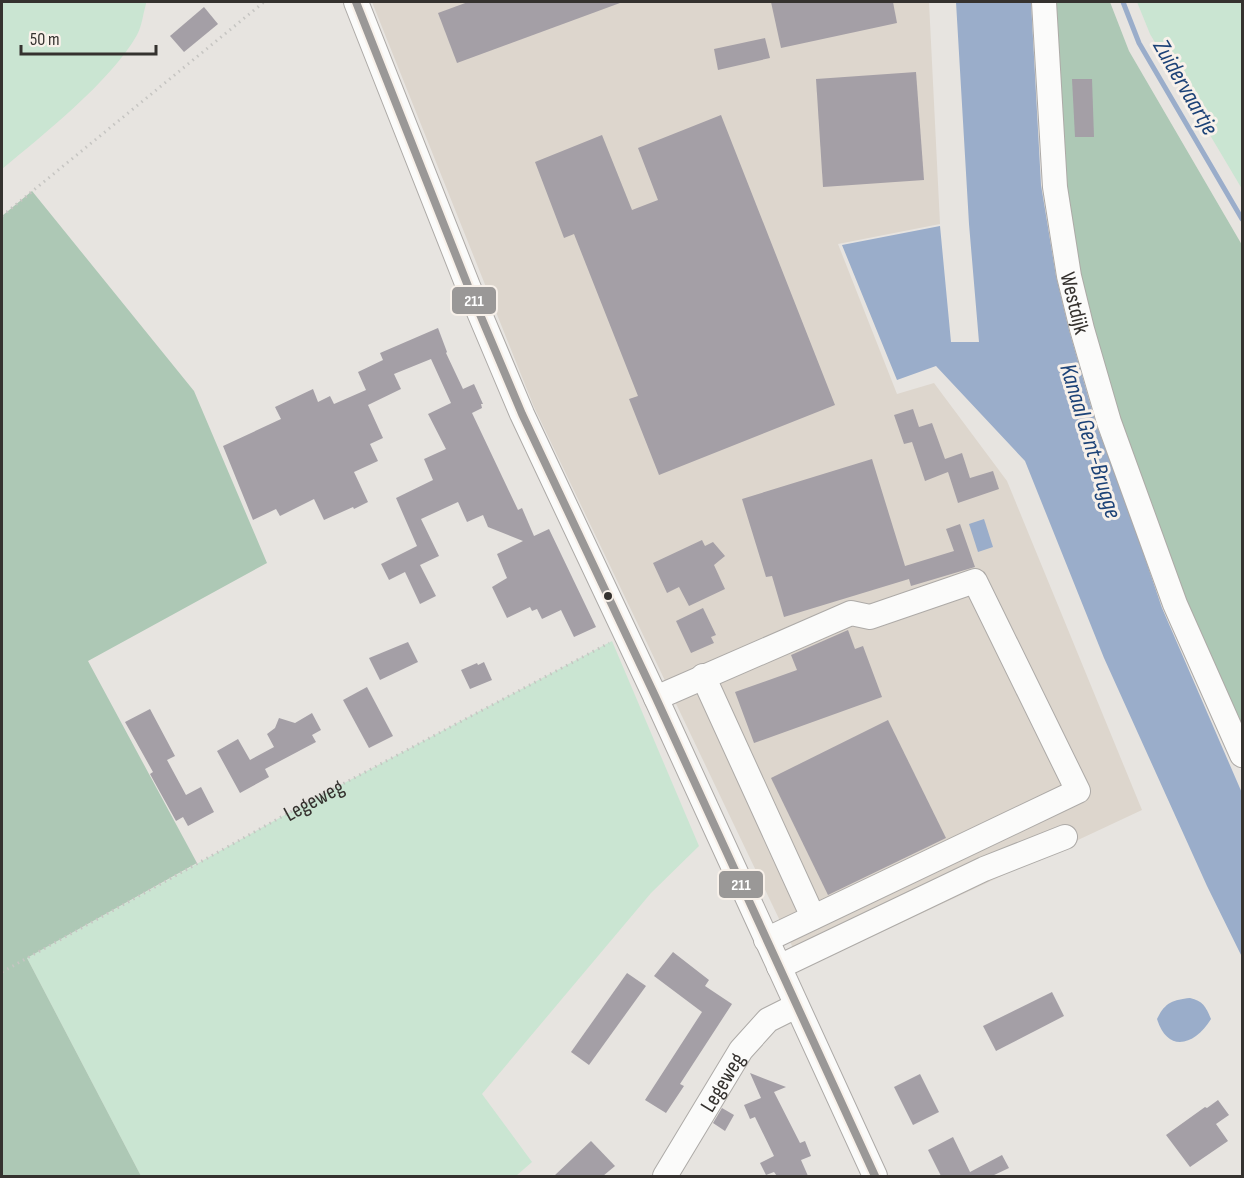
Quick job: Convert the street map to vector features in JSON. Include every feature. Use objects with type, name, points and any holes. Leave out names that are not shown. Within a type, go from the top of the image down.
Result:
[{"type":"street","points":[[356,2],[468,286],[522,414],[656,698],[875,1176]]},
{"type":"street","name":"Westdijk","points":[[1044,2],[1055,188],[1069,276],[1082,329],[1109,422],[1175,604],[1242,755]]},
{"type":"street","points":[[656,698],[851,613],[870,618],[975,581],[1078,791],[766,940]]},
{"type":"street","points":[[703,676],[813,917]]},
{"type":"street","points":[[779,967],[984,869],[1065,837]]},
{"type":"street","name":"Legeweg","points":[[665,1176],[741,1050],[768,1020],[796,1006]]},
{"type":"path","points":[[2,216],[264,2]]},
{"type":"path","name":"Legeweg","points":[[2,972],[301,806],[626,634]]},
{"type":"shaded area","points":[[372,2],[929,2],[940,224],[838,244],[897,394],[934,383],[1007,481],[1142,810],[803,969],[534,407]]},
{"type":"green space","points":[[2,2],[146,2],[146,4],[137,35],[111,71],[94,89],[2,169]]},
{"type":"green space","points":[[1053,2],[1110,2],[1129,51],[1242,245],[1242,739],[1182,600],[1117,418],[1090,324],[1063,183]]},
{"type":"green space","points":[[1137,2],[1242,2],[1242,189],[1150,34]]},
{"type":"green space","points":[[32,191],[194,391],[267,563],[88,661],[197,863],[27,958],[141,1176],[2,1176],[2,216]]},
{"type":"green space","points":[[612,641],[699,846],[651,893],[482,1094],[532,1162],[516,1176],[141,1176],[27,958],[301,806]]},
{"type":"water","name":"Kanaal Gent-Brugge","points":[[956,2],[1031,2],[1041,185],[1056,276],[1069,330],[1096,424],[1162,608],[1242,793],[1242,957],[1207,886],[1104,658],[1025,461],[936,366],[897,380],[842,245],[940,226],[951,342],[979,342],[969,224]]},
{"type":"water","points":[[984,519],[993,547],[978,552],[969,524]]},
{"type":"water","points":[[1190,998],[1204,1005],[1211,1019],[1205,1028],[1190,1040],[1175,1041],[1162,1030],[1157,1019],[1170,1003]]},
{"type":"building","points":[[468,2],[620,3],[457,63],[438,13]]},
{"type":"building","points":[[771,2],[893,2],[897,23],[781,48]]},
{"type":"building","points":[[204,7],[218,24],[184,52],[170,36]]},
{"type":"building","points":[[765,38],[770,58],[718,70],[714,49]]},
{"type":"building","points":[[916,72],[924,180],[823,187],[816,79]]},
{"type":"building","points":[[1072,79],[1092,79],[1094,137],[1075,137]]},
{"type":"building","points":[[721,115],[835,405],[659,475],[629,399],[638,396],[574,234],[564,238],[535,162],[602,135],[632,210],[658,200],[638,148]]},
{"type":"building","points":[[438,328],[446,353],[463,389],[474,384],[483,404],[481,404],[482,408],[472,413],[518,510],[522,508],[534,536],[549,529],[596,627],[574,637],[561,610],[542,619],[537,609],[532,611],[530,607],[507,618],[492,587],[507,578],[497,554],[523,541],[488,527],[483,515],[467,522],[458,502],[421,519],[439,556],[420,565],[436,596],[420,604],[405,572],[389,580],[381,564],[417,546],[396,498],[433,480],[424,459],[446,449],[428,414],[451,403],[431,359],[394,374],[401,389],[368,405],[383,438],[370,444],[378,461],[354,472],[368,502],[324,520],[314,499],[280,516],[276,509],[253,520],[223,446],[281,419],[275,407],[313,389],[318,402],[330,396],[334,404],[366,390],[358,372],[383,360],[380,353]]},
{"type":"building","points":[[913,409],[919,427],[932,423],[945,459],[962,453],[970,478],[993,471],[999,489],[958,503],[948,472],[925,481],[912,442],[904,444],[894,415]]},
{"type":"building","points":[[872,459],[905,566],[954,551],[946,529],[960,524],[975,567],[911,586],[909,579],[784,617],[772,576],[766,577],[742,499]]},
{"type":"building","points":[[702,540],[705,546],[713,542],[725,556],[714,565],[725,589],[689,606],[679,587],[667,593],[653,563]]},
{"type":"building","points":[[703,608],[716,635],[711,637],[714,643],[691,653],[676,621]]},
{"type":"building","points":[[848,630],[855,649],[863,646],[882,697],[754,743],[735,692],[797,670],[791,655]]},
{"type":"building","points":[[408,642],[418,662],[380,680],[369,658]]},
{"type":"building","points":[[484,662],[492,680],[470,689],[461,670]]},
{"type":"building","points":[[367,687],[393,736],[369,748],[343,700]]},
{"type":"building","points":[[150,709],[175,756],[167,760],[186,795],[201,787],[214,812],[188,826],[183,817],[176,821],[150,774],[153,772],[125,722]]},
{"type":"building","points":[[312,713],[321,730],[312,735],[316,742],[265,769],[269,777],[240,793],[217,751],[238,739],[250,760],[274,747],[267,734],[275,728],[279,718],[295,723]]},
{"type":"building","points":[[888,720],[946,838],[828,895],[771,778]]},
{"type":"building","points":[[673,952],[709,980],[705,986],[732,1004],[680,1084],[684,1086],[666,1113],[645,1100],[702,1012],[654,976]]},
{"type":"building","points":[[627,973],[646,986],[589,1065],[571,1052]]},
{"type":"building","points":[[1052,992],[1064,1016],[996,1051],[983,1026]]},
{"type":"building","points":[[750,1073],[786,1087],[774,1092],[800,1143],[805,1141],[811,1156],[801,1160],[808,1176],[777,1176],[774,1172],[766,1175],[760,1163],[774,1156],[755,1117],[750,1119],[744,1105],[761,1098]]},
{"type":"building","points":[[920,1074],[939,1112],[913,1125],[894,1087]]},
{"type":"building","points":[[1218,1100],[1229,1115],[1216,1124],[1228,1141],[1190,1167],[1166,1135]]},
{"type":"building","points":[[722,1108],[734,1115],[725,1131],[713,1123]]},
{"type":"building","points":[[953,1137],[970,1172],[1002,1155],[1009,1168],[992,1176],[941,1176],[928,1150]]},
{"type":"building","points":[[591,1141],[615,1166],[603,1176],[554,1176]]},
{"type":"waterway","name":"Zuidervaartje","points":[[1123,2],[1139,43],[1242,219]]},
{"type":"transit line","name":"211","points":[[356,2],[468,286],[522,414],[656,698],[875,1176]]}]
